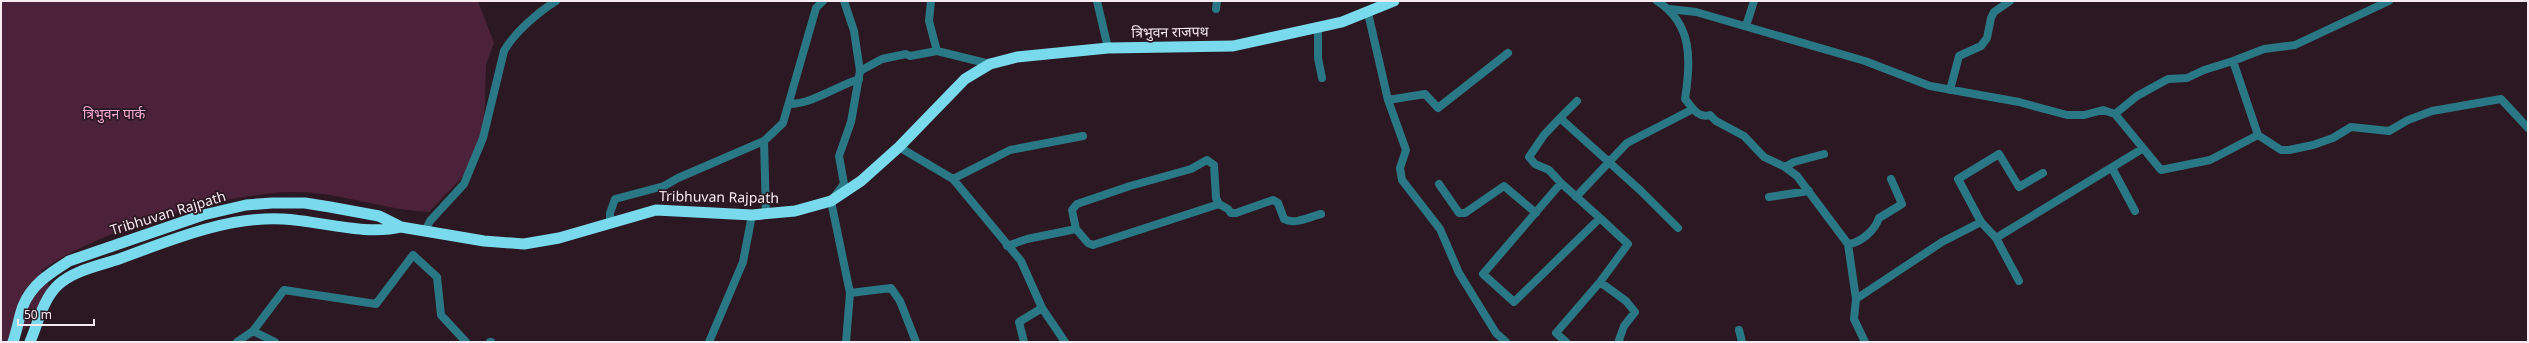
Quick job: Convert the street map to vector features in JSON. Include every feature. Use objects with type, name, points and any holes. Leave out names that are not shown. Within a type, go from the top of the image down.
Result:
[{"type":"highway","name":"त्रिभुवन राजपथ","points":[[950,93],[978,70],[990,64],[1017,58],[1108,48],[1233,46],[1318,28],[1368,13],[1394,1]]},
{"type":"highway","name":"Tribhuvan Rajpath","points":[[13,342],[23,306],[38,282],[69,261],[169,226],[223,210],[272,203],[304,203],[379,216],[401,227],[484,241],[524,244],[559,238],[656,210],[752,215],[795,211],[831,201],[861,181],[898,147],[950,93]]},
{"type":"highway","points":[[223,210],[225,225]]},
{"type":"highway","name":"Tribhuvan Rajpath","points":[[30,342],[52,292],[67,278],[176,237],[225,225],[282,219],[323,222],[370,231],[387,231],[401,227]]},
{"type":"street","points":[[425,231],[430,221],[464,184],[483,138],[504,51],[511,39],[543,9],[556,1]]},
{"type":"street","points":[[610,224],[610,213],[615,199],[664,186],[678,178],[764,141],[783,123],[816,8],[823,1]]},
{"type":"street","points":[[844,1],[854,31],[860,75],[851,122],[840,156],[844,184],[831,201],[850,293],[846,342]]},
{"type":"street","points":[[931,1],[929,21],[937,51]]},
{"type":"street","points":[[1097,1],[1108,48]]},
{"type":"street","points":[[1657,1],[1669,9],[1679,20],[1685,33],[1690,70],[1686,99],[1693,109],[1698,114],[1705,116],[1710,115],[1716,121],[1744,136],[1764,158],[1785,167],[1797,176],[1848,244],[1856,299],[1854,319],[1865,342]]},
{"type":"street","points":[[1746,26],[1754,1]]},
{"type":"street","points":[[1950,90],[1959,56],[1981,46],[1987,38],[1991,18],[1994,12],[2010,1]]},
{"type":"street","points":[[2115,114],[2136,96],[2168,79],[2187,78],[2204,70],[2264,49],[2295,45],[2389,1]]},
{"type":"street","points":[[1669,9],[1696,12],[1865,61],[1930,86],[2019,102],[2067,115],[2084,115],[2103,110],[2115,114],[2161,170],[2210,160],[2258,135]]},
{"type":"street","points":[[1368,13],[1388,100],[1406,150],[1400,168],[1402,180],[1440,229],[1459,273],[1496,333],[1506,342]]},
{"type":"street","points":[[1318,28],[1318,58],[1322,78]]},
{"type":"street","points":[[789,104],[802,104],[860,75],[882,59],[906,54],[910,56],[937,51],[990,64]]},
{"type":"street","points":[[1388,100],[1425,94],[1438,108],[1508,53]]},
{"type":"street","points":[[2233,61],[2258,135],[2281,150],[2289,150],[2313,145],[2333,138],[2351,127],[2389,131],[2408,120],[2432,111],[2501,100],[2528,128]]},
{"type":"street","points":[[1566,342],[1556,333],[1600,282],[1628,244],[1561,183],[1549,170],[1535,164],[1528,157],[1544,135],[1577,101]]},
{"type":"street","points":[[1576,197],[1627,143],[1693,109]]},
{"type":"street","points":[[1560,118],[1609,162],[1678,228]]},
{"type":"street","points":[[953,179],[1010,150],[1083,136]]},
{"type":"street","points":[[764,141],[766,214]]},
{"type":"street","points":[[898,147],[953,179],[1007,246],[1021,261],[1042,308],[1065,342]]},
{"type":"street","points":[[1996,238],[2112,168],[2142,148]]},
{"type":"street","points":[[1785,167],[1794,162],[1824,154]]},
{"type":"street","points":[[2019,281],[1996,238],[1981,222],[1958,179],[1999,154],[2019,187],[2043,173]]},
{"type":"street","points":[[1219,204],[1093,245],[1088,244],[1076,229],[1072,210],[1077,204],[1130,186],[1191,169],[1207,160],[1214,166],[1216,198],[1219,204],[1228,209],[1230,213],[1236,213],[1273,200],[1278,202],[1284,219],[1288,221],[1295,222],[1320,214]]},
{"type":"street","points":[[2112,168],[2135,211]]},
{"type":"street","points":[[1848,244],[1854,243],[1863,238],[1877,225],[1879,218],[1902,204],[1891,179]]},
{"type":"street","points":[[1561,183],[1483,274],[1514,302],[1600,218]]},
{"type":"street","points":[[1439,184],[1459,213],[1465,212],[1504,186],[1536,213]]},
{"type":"street","points":[[1769,197],[1809,192]]},
{"type":"street","points":[[709,342],[743,262],[752,215]]},
{"type":"street","points":[[1856,299],[1942,242],[1981,222]]},
{"type":"street","points":[[1007,246],[1027,239],[1076,229]]},
{"type":"street","points":[[237,342],[253,331],[284,290],[376,304],[413,255],[437,277],[441,315],[466,342]]},
{"type":"street","points":[[1600,282],[1622,298],[1635,312],[1624,326],[1620,342]]},
{"type":"street","points":[[850,293],[891,288],[900,301],[916,342]]},
{"type":"street","points":[[1024,342],[1019,322],[1042,308]]},
{"type":"street","points":[[1739,330],[1742,342]]},
{"type":"street","points":[[253,331],[275,342]]},
{"type":"green space","name":"त्रिभुवन पार्क","points":[[1,1],[478,1],[494,43],[486,64],[484,137],[470,169],[429,212],[412,211],[308,192],[263,194],[231,199],[161,217],[93,242],[64,256],[41,271],[52,292],[15,342],[1,342]]}]
